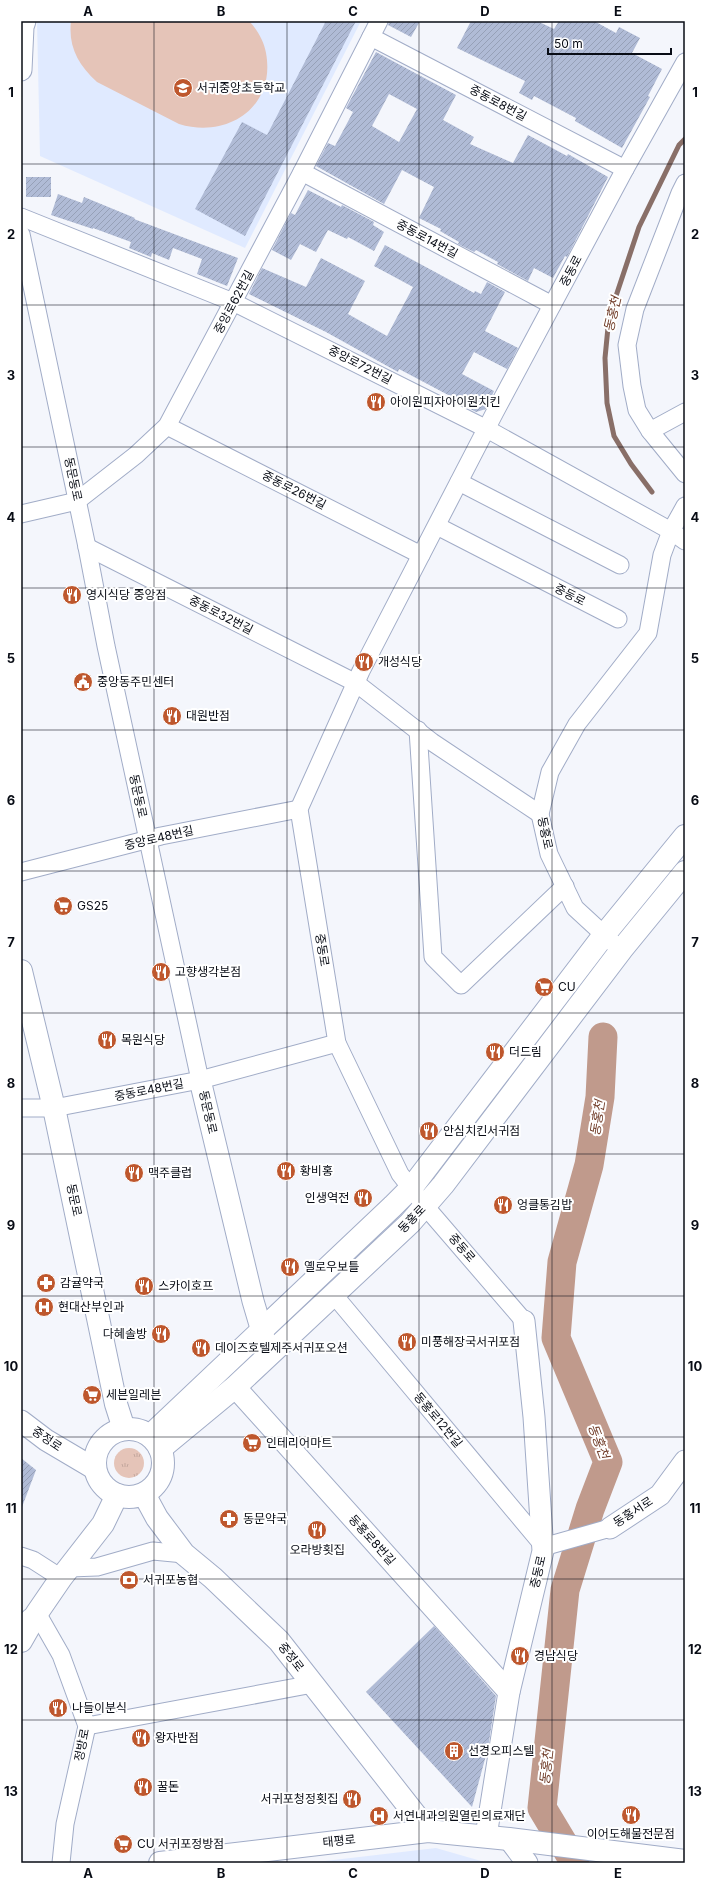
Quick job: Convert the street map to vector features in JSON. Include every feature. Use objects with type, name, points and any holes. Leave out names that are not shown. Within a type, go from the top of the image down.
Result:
[{"type":"main road","name":"동홍로","points":[[155,1443],[262,1331],[412,1186],[604,935],[685,836]]},
{"type":"main road","name":"동홍로","points":[[155,1443],[235,1387],[410,1223],[470,1150],[622,949],[685,872]]},
{"type":"main road","name":"동문로","points":[[21,971],[54,1108],[116,1404],[124,1429]]},
{"type":"main road","points":[[124,1429],[140,1431],[155,1443],[163,1460],[162,1472],[157,1482],[144,1494],[128,1498],[117,1495],[100,1483],[95,1469],[95,1454],[99,1445],[110,1434],[124,1429]]},
{"type":"main road","name":"중정로","points":[[144,1494],[157,1518],[184,1554],[212,1578],[279,1641],[428,1831]]},
{"type":"main road","points":[[21,1641],[29,1618],[66,1573],[103,1524],[117,1495]]},
{"type":"main road","name":"태평로","points":[[160,1863],[428,1831],[486,1836],[685,1861]]},
{"type":"street","name":"중앙로62번길","points":[[21,514],[78,501],[136,455],[167,426],[234,302],[379,21]]},
{"type":"street","points":[[21,70],[23,25]]},
{"type":"street","name":"중동로8번길","points":[[371,37],[625,169]]},
{"type":"street","name":"중동로","points":[[486,1836],[509,1692],[542,1546],[534,1418],[524,1321],[425,1206],[412,1186],[400,1174],[337,1043],[299,809],[356,683],[421,555],[552,305],[625,169],[685,62]]},
{"type":"street","name":"중동로14번길","points":[[302,172],[552,305]]},
{"type":"street","points":[[685,183],[635,309],[627,345],[632,386],[637,410],[650,431],[685,474]]},
{"type":"street","name":"중앙로72번길","points":[[21,217],[234,302],[487,428],[671,531],[685,541]]},
{"type":"street","name":"동문동로","points":[[21,234],[78,501],[106,646],[147,840],[200,1080],[262,1331],[270,1355]]},
{"type":"street","points":[[650,431],[685,412]]},
{"type":"street","name":"중동로26번길","points":[[167,426],[421,555]]},
{"type":"street","points":[[459,482],[620,565]]},
{"type":"street","name":"동홍로","points":[[622,949],[604,935],[575,908],[549,854],[540,814],[550,772],[577,724],[648,633],[662,555],[671,531],[685,506]]},
{"type":"street","name":"중동로","points":[[437,526],[618,620]]},
{"type":"street","name":"중동로32번길","points":[[87,547],[356,683]]},
{"type":"street","points":[[356,683],[418,730],[540,814]]},
{"type":"street","points":[[418,730],[434,957],[461,985],[565,886]]},
{"type":"street","name":"중앙로48번길","points":[[21,872],[147,840],[299,809]]},
{"type":"street","name":"중동로48번길","points":[[21,1108],[54,1108],[200,1080],[337,1043]]},
{"type":"street","name":"동홍로12번길","points":[[334,1295],[542,1546]]},
{"type":"street","name":"동홍로8번길","points":[[235,1387],[509,1692]]},
{"type":"street","name":"중정로","points":[[21,1421],[46,1440],[95,1469]]},
{"type":"street","name":"동홍서로","points":[[542,1546],[610,1528],[660,1495],[685,1461]]},
{"type":"street","points":[[21,1556],[66,1573],[97,1567],[153,1551],[184,1554]]},
{"type":"street","name":"정방로","points":[[29,1618],[61,1655],[87,1726],[65,1824],[61,1863]]},
{"type":"street","points":[[87,1726],[313,1684]]},
{"type":"street","points":[[513,1840],[527,1863]]},
{"type":"shaded area","name":"서귀중앙초등학교","points":[[37,21],[361,21],[245,248],[40,156]]},
{"type":"shaded area","points":[[436,1848],[488,1863],[308,1863]]},
{"type":"green space","points":[[71,21],[249,21],[260,36],[266,53],[267,72],[264,89],[256,103],[245,114],[231,122],[215,127],[197,127],[179,124],[97,82],[90,76],[84,69],[73,47],[70,30]]},
{"type":"green space","points":[[129,1448],[140,1452],[144,1463],[140,1474],[129,1478],[118,1474],[114,1463],[118,1452]]},
{"type":"building","points":[[326,21],[356,21],[245,236],[195,209],[242,122],[267,135]]},
{"type":"building","points":[[389,21],[420,21],[411,37],[388,25]]},
{"type":"building","points":[[471,21],[537,21],[554,29],[559,21],[594,21],[616,33],[619,27],[640,38],[632,53],[662,69],[648,96],[650,97],[622,148],[575,121],[576,118],[534,96],[532,100],[519,93],[525,81],[457,48]]},
{"type":"building","points":[[376,52],[456,95],[443,120],[474,137],[470,144],[513,163],[528,135],[567,156],[568,154],[608,177],[567,257],[565,256],[553,278],[534,268],[528,281],[497,264],[498,262],[476,250],[474,252],[458,244],[459,242],[440,231],[441,229],[419,218],[434,187],[402,170],[384,204],[316,166],[328,143],[335,146],[353,112],[346,108]],"holes":[[[389,94],[417,109],[399,142],[372,126]]]},
{"type":"building","points":[[26,177],[51,177],[51,197],[26,197]]},
{"type":"building","points":[[308,190],[341,207],[342,205],[374,222],[373,225],[384,232],[374,251],[348,237],[347,239],[328,230],[316,252],[300,244],[291,260],[272,250],[291,213],[295,215]]},
{"type":"building","points":[[58,194],[82,203],[84,197],[135,218],[134,219],[238,258],[227,286],[197,274],[202,259],[173,248],[169,260],[152,253],[151,257],[129,248],[131,242],[51,215]]},
{"type":"building","points":[[385,245],[474,293],[475,291],[481,294],[487,282],[505,292],[485,331],[518,348],[507,369],[474,352],[462,374],[494,391],[486,409],[476,412],[451,399],[452,397],[399,369],[398,372],[326,332],[249,294],[262,268],[306,287],[321,258],[365,281],[348,314],[387,336],[413,287],[374,266]]},
{"type":"building","points":[[21,1458],[36,1470],[22,1507],[21,1507]]},
{"type":"building","name":"선경오피스텔","points":[[434,1626],[496,1696],[488,1748],[472,1807],[366,1692]]},
{"type":"waterway","name":"동홍천","points":[[652,492],[631,464],[614,436],[607,403],[605,358],[609,317],[639,227],[679,145],[685,139]]},
{"type":"waterway","name":"동홍천","points":[[575,1863],[542,1808],[565,1590],[590,1509],[608,1462],[556,1338],[562,1262],[589,1165],[600,1097],[603,1037]]},
{"type":"place","name":"서귀중앙초등학교","points":[[183,88]]},
{"type":"place","name":"아이원피자아이원치킨","points":[[376,402]]},
{"type":"place","name":"영시식당 중앙점","points":[[72,595]]},
{"type":"place","name":"개성식당","points":[[364,662]]},
{"type":"place","name":"중앙동주민센터","points":[[83,682]]},
{"type":"place","name":"대원반점","points":[[172,716]]},
{"type":"place","name":"GS25","points":[[63,906]]},
{"type":"place","name":"고향생각본점","points":[[161,972]]},
{"type":"place","name":"CU","points":[[544,987]]},
{"type":"place","name":"목원식당","points":[[107,1040]]},
{"type":"place","name":"더드림","points":[[495,1052]]},
{"type":"place","name":"안심치킨서귀점","points":[[429,1131]]},
{"type":"place","name":"황비홍","points":[[286,1171]]},
{"type":"place","name":"맥주클럽","points":[[134,1173]]},
{"type":"place","name":"인생역전","points":[[363,1198]]},
{"type":"place","name":"엉클통김밥","points":[[503,1205]]},
{"type":"place","name":"옐로우보틀","points":[[290,1267]]},
{"type":"place","name":"감귤약국","points":[[46,1283]]},
{"type":"place","name":"스카이호프","points":[[144,1286]]},
{"type":"place","name":"현대산부인과","points":[[44,1307]]},
{"type":"place","name":"다혜솔방","points":[[161,1334]]},
{"type":"place","name":"미풍해장국서귀포점","points":[[407,1342]]},
{"type":"place","name":"데이즈호텔제주서귀포오션","points":[[201,1348]]},
{"type":"place","name":"세븐일레븐","points":[[92,1395]]},
{"type":"place","name":"인테리어마트","points":[[252,1443]]},
{"type":"place","name":"동문약국","points":[[229,1519]]},
{"type":"place","name":"오라방횟집","points":[[317,1530]]},
{"type":"place","name":"서귀포농협","points":[[129,1580]]},
{"type":"place","name":"경남식당","points":[[520,1656]]},
{"type":"place","name":"나들이분식","points":[[58,1708]]},
{"type":"place","name":"왕자반점","points":[[141,1738]]},
{"type":"place","name":"선경오피스텔","points":[[454,1751]]},
{"type":"place","name":"꿀돈","points":[[143,1787]]},
{"type":"place","name":"서귀포청정횟집","points":[[352,1799]]},
{"type":"place","name":"이어도해물전문점","points":[[631,1815]]},
{"type":"place","name":"서연내과의원열린의료재단","points":[[379,1816]]},
{"type":"place","name":"CU 서귀포정방점","points":[[123,1844]]}]
